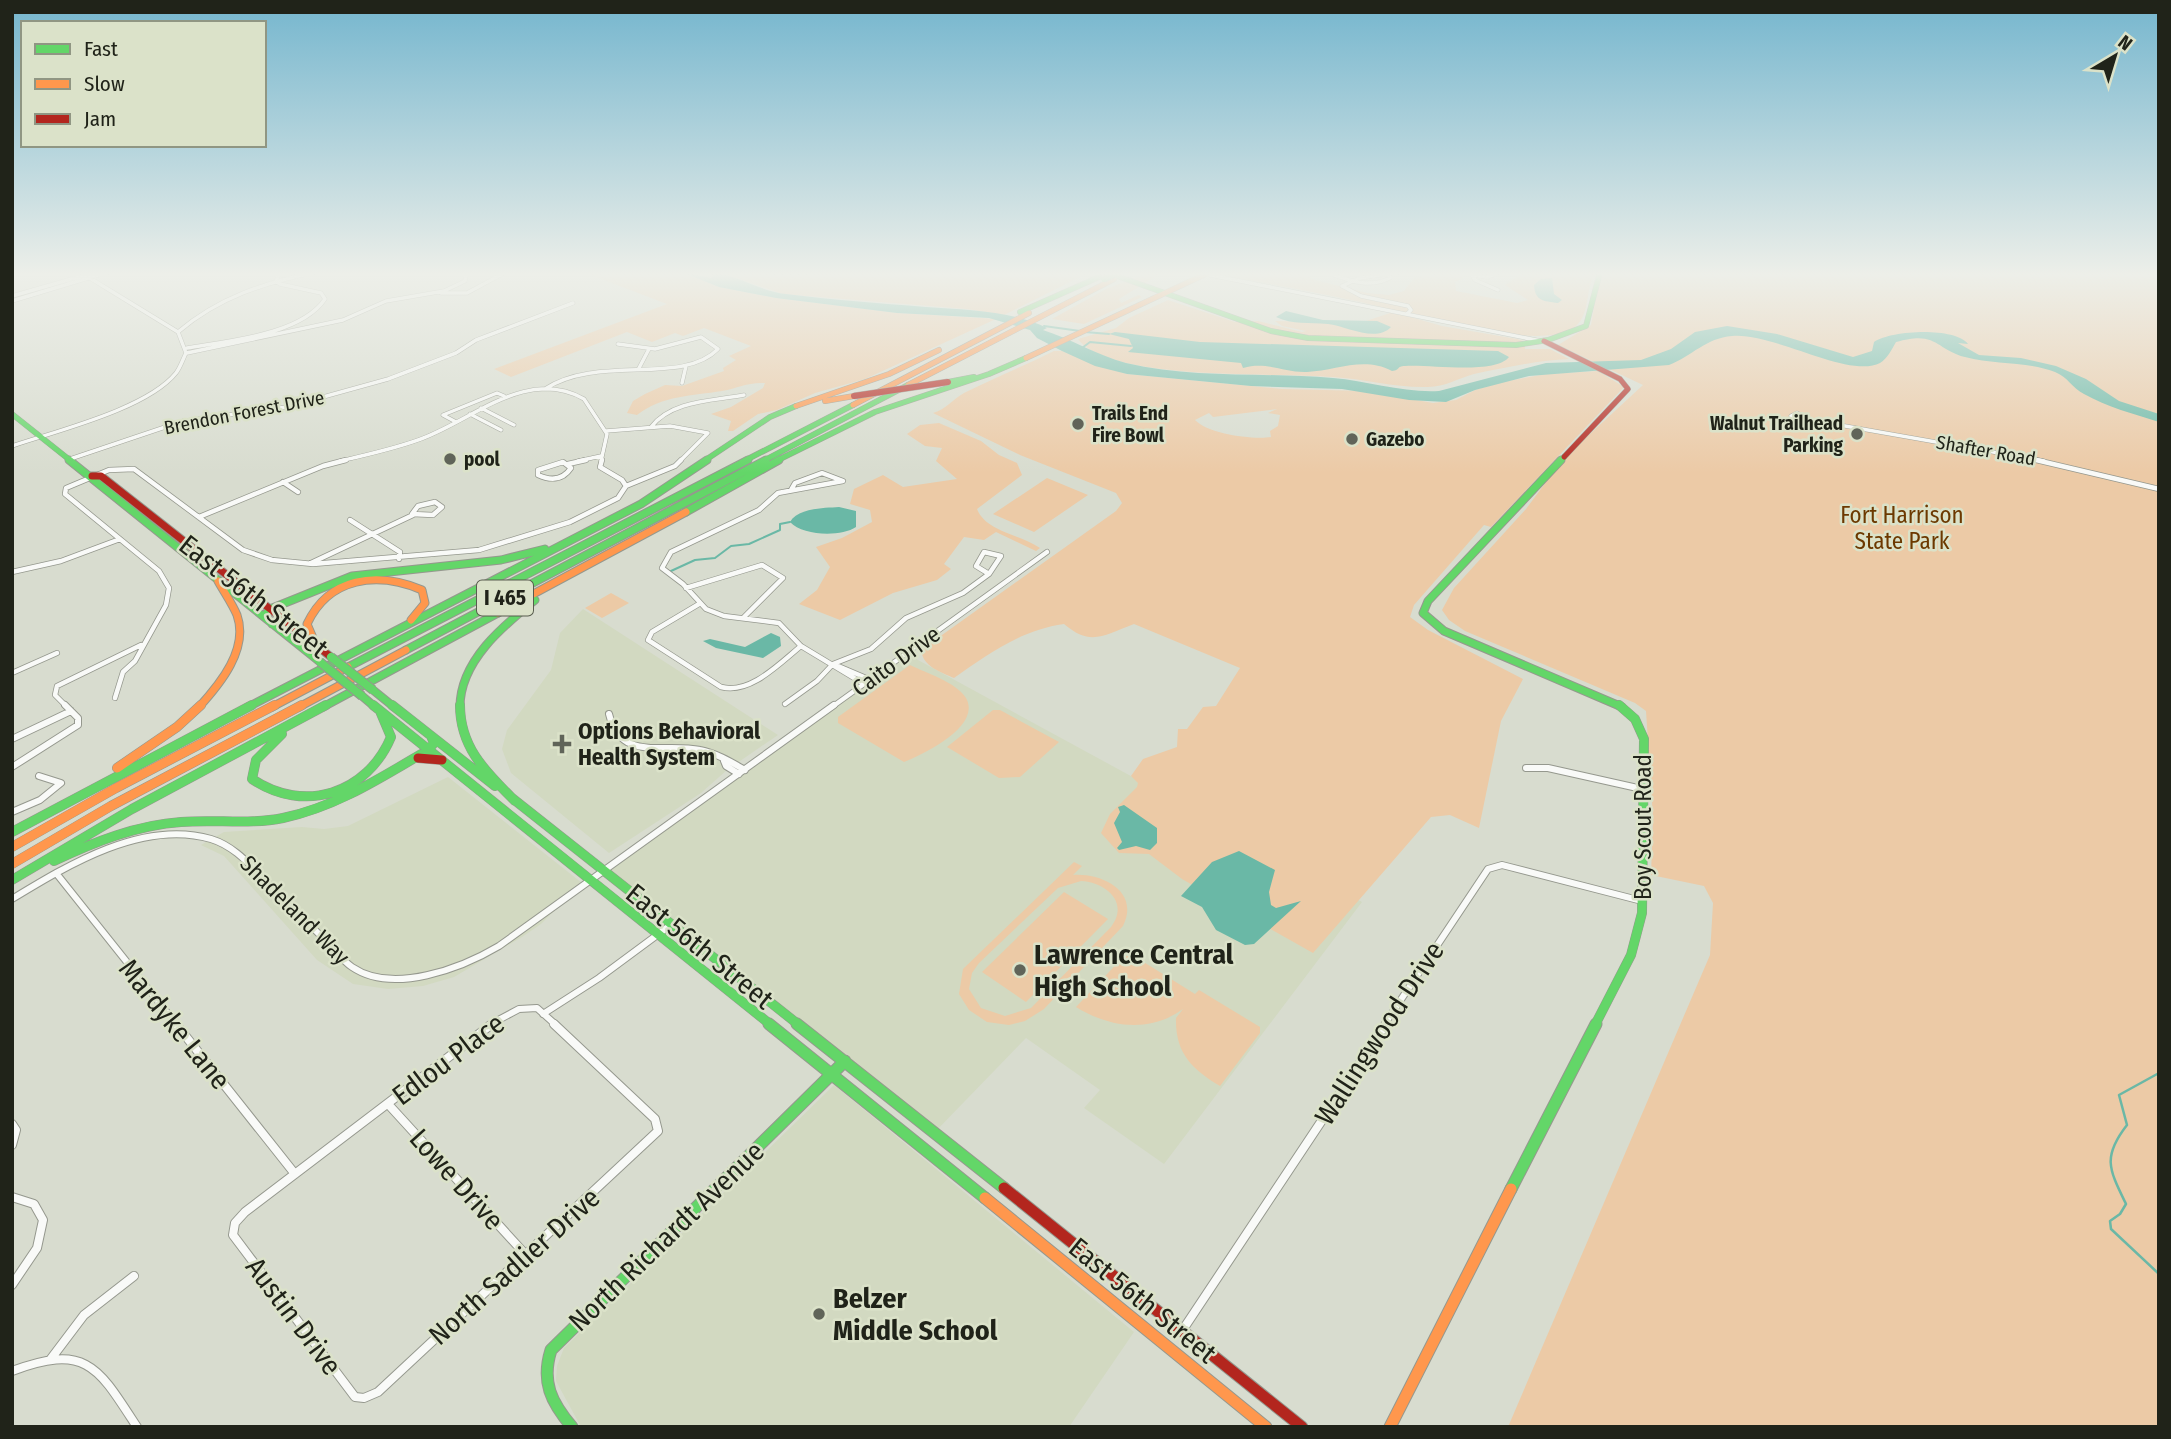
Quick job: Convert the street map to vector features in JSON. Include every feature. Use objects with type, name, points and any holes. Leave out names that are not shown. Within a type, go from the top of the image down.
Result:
[{"type":"main road","points":[[16,830],[608,521],[676,483],[759,424],[809,400],[903,368],[967,339]]},
{"type":"main road","name":"I 465","points":[[12,847],[116,788],[969,339]]},
{"type":"main road","name":"I 465","points":[[12,864],[111,806],[986,339]]},
{"type":"main road","points":[[12,880],[101,826],[857,420],[913,399],[991,377],[1067,339]]},
{"type":"main road","points":[[1422,339],[1544,341],[1558,346]]},
{"type":"main road","points":[[1529,341],[1558,346],[1567,339]]},
{"type":"main road","name":"Boy Scout Road","points":[[1390,1427],[1631,955],[1640,930],[1644,739],[1639,722],[1628,711],[1599,696],[1450,634],[1432,624],[1423,613],[1437,592],[1627,391],[1623,382],[1558,346]]},
{"type":"main road","points":[[759,424],[807,406],[948,382],[986,373],[1026,358]]},
{"type":"main road","name":"East 56th Street","points":[[12,414],[428,750],[599,875],[673,923],[1302,1427]]},
{"type":"main road","name":"East 56th Street","points":[[92,476],[101,476],[515,801],[599,875],[659,934],[1266,1427]]},
{"type":"main road","points":[[272,624],[265,615],[270,609],[321,586],[363,574],[485,563],[525,556],[608,521]]},
{"type":"main road","points":[[515,801],[480,765],[464,740],[460,706],[466,678],[485,645],[512,617],[624,546]]},
{"type":"main road","points":[[316,645],[307,627],[308,619],[316,606],[333,593],[360,582],[384,578],[404,579],[419,586],[425,595],[422,607],[408,621],[379,640]]},
{"type":"main road","points":[[16,830],[152,746],[183,722],[213,691],[230,663],[240,633],[237,615],[218,581]]},
{"type":"main road","points":[[328,704],[283,733],[260,755],[253,776],[263,792],[284,798],[312,796],[340,788],[369,771],[381,760],[390,743],[390,729],[380,711]]},
{"type":"main road","points":[[12,886],[66,855],[106,838],[173,823],[256,822],[297,815],[345,797],[428,750],[434,743],[431,736]]},
{"type":"main road","points":[[400,766],[423,757],[442,760]]},
{"type":"main road","name":"North Richardt Avenue","points":[[572,1427],[547,1398],[543,1385],[545,1365],[551,1350],[845,1061]]},
{"type":"street","points":[[12,446],[115,410],[155,391],[179,372],[187,351],[181,339]]},
{"type":"street","points":[[187,351],[235,339]]},
{"type":"street","points":[[187,351],[247,339]]},
{"type":"street","name":"Brendon Forest Drive","points":[[69,459],[176,423],[294,405],[385,380],[458,353],[478,339]]},
{"type":"street","points":[[618,344],[649,349],[671,347],[695,339]]},
{"type":"street","points":[[545,390],[561,378],[582,371],[686,366],[704,362],[717,352],[715,344],[705,339]]},
{"type":"street","points":[[1521,339],[1529,341]]},
{"type":"street","points":[[639,368],[649,349]]},
{"type":"street","points":[[682,383],[686,366]]},
{"type":"street","points":[[115,698],[123,672],[135,662],[141,645],[166,605],[169,588],[160,572],[64,493],[69,485],[114,469],[131,468],[248,553],[272,560],[308,564],[467,553],[540,534],[606,505],[624,494],[626,486],[622,480],[601,468],[601,456],[607,440],[606,431],[580,396],[545,390],[505,397],[427,438],[333,463],[199,517]]},
{"type":"street","points":[[456,422],[443,415],[497,393],[505,397]]},
{"type":"street","points":[[650,427],[670,409],[744,395]]},
{"type":"street","points":[[481,408],[514,425]]},
{"type":"street","points":[[470,414],[501,430]]},
{"type":"street","name":"Shafter Road","points":[[1811,420],[2020,456],[2159,489]]},
{"type":"street","points":[[606,431],[670,426],[708,433],[672,468],[626,486]]},
{"type":"street","points":[[389,445],[395,448]]},
{"type":"street","points":[[568,464],[570,471],[559,478],[544,479],[537,474],[539,469],[549,464],[568,464],[585,457],[601,456]]},
{"type":"street","points":[[791,490],[795,483],[823,473],[844,481],[776,494],[759,510],[676,549],[663,561],[663,569],[686,587],[699,604],[719,614],[779,623],[801,646],[871,680]]},
{"type":"street","points":[[283,482],[298,492]]},
{"type":"street","points":[[308,564],[414,515],[431,516],[442,507],[437,503],[423,504],[414,509],[414,515]]},
{"type":"street","points":[[349,520],[400,552],[399,559]]},
{"type":"street","points":[[12,572],[61,561],[120,538]]},
{"type":"street","points":[[785,704],[836,665],[871,649],[908,617],[963,593],[989,574],[1001,556],[984,552],[976,566],[989,574]]},
{"type":"street","name":"Caito Drive","points":[[599,875],[1047,552]]},
{"type":"street","points":[[686,587],[762,565],[782,578],[744,617]]},
{"type":"street","points":[[699,604],[652,632],[648,640],[724,688],[736,690],[753,682],[801,646]]},
{"type":"street","points":[[12,767],[74,730],[79,720],[55,695],[57,686],[141,645]]},
{"type":"street","points":[[12,673],[57,653]]},
{"type":"street","points":[[836,665],[864,684]]},
{"type":"street","points":[[12,739],[71,711]]},
{"type":"street","points":[[609,714],[610,724],[617,733],[634,746],[658,750],[699,749],[724,761],[733,762],[745,770]]},
{"type":"street","points":[[724,761],[726,766],[739,774]]},
{"type":"street","points":[[1526,768],[1553,769],[1642,789]]},
{"type":"street","points":[[12,812],[40,800],[61,783],[39,776]]},
{"type":"street","name":"Shadeland Way","points":[[12,899],[96,853],[137,840],[176,835],[212,839],[238,853],[348,964],[367,974],[394,978],[441,972],[480,957],[599,875]]},
{"type":"street","name":"Wallingwood Drive","points":[[1182,1331],[1488,869],[1502,865],[1642,901]]},
{"type":"street","name":"Mardyke Lane","points":[[56,873],[295,1174]]},
{"type":"street","points":[[542,1014],[599,978],[673,923]]},
{"type":"street","name":"Edlou Place","points":[[234,1226],[245,1212],[501,1016],[525,1008],[537,1009],[542,1014]]},
{"type":"street","name":"North Sadlier Drive","points":[[364,1398],[378,1392],[654,1138],[659,1127],[655,1119],[542,1014]]},
{"type":"street","name":"Lowe Drive","points":[[387,1104],[526,1255]]},
{"type":"street","points":[[12,1124],[16,1130],[12,1144]]},
{"type":"street","points":[[12,1197],[34,1204],[43,1220],[37,1248],[12,1285]]},
{"type":"street","name":"Austin Drive","points":[[234,1226],[233,1235],[354,1396],[364,1398]]},
{"type":"street","points":[[1048,1248],[1060,1233]]},
{"type":"street","points":[[50,1360],[80,1319],[134,1276]]},
{"type":"street","points":[[12,1371],[50,1360],[71,1359],[98,1369],[137,1427]]},
{"type":"shaded area","points":[[583,609],[778,735],[727,770],[701,793],[609,853],[511,773],[502,749],[507,730],[551,670],[560,633]]},
{"type":"shaded area","name":"Lawrence Central High School","points":[[907,654],[1362,902],[1164,1164],[1084,1108],[1100,1090],[1026,1038],[934,1133],[605,870]]},
{"type":"shaded area","points":[[448,777],[582,883],[541,924],[522,937],[454,977],[423,986],[388,989],[353,984],[317,960],[224,856],[201,845],[224,832],[348,826]]},
{"type":"shaded area","points":[[834,1085],[1134,1332],[1069,1427],[581,1427],[556,1381],[557,1366],[564,1348]]},
{"type":"green space","points":[[573,339],[609,339],[511,377],[494,369]]},
{"type":"green space","points":[[733,339],[952,339],[865,379],[815,393],[777,410],[758,414],[733,431],[728,431],[731,421],[711,414],[731,407],[763,388],[765,383],[678,397],[647,408],[637,415],[627,413],[633,401],[665,385],[682,386],[724,371],[723,368],[736,360],[729,356],[751,346]]},
{"type":"green space","points":[[1078,339],[1518,339],[1524,341],[1525,349],[1550,349],[1569,359],[1474,374],[1440,386],[1416,387],[1333,377],[1159,369],[1096,353]]},
{"type":"green space","name":"Fort Harrison State Park","points":[[1568,339],[2159,339],[2159,1427],[1508,1427],[1710,955],[1713,903],[1704,886],[1651,875],[1653,817],[1646,711],[1635,703],[1465,631],[1449,620],[1442,610],[1454,588],[1526,509],[1564,458],[1643,385],[1558,345]]},
{"type":"green space","points":[[1054,351],[1062,351],[1127,374],[1282,389],[1366,391],[1433,403],[1456,400],[1475,390],[1502,382],[1546,374],[1598,371],[1624,387],[1491,527],[1484,525],[1414,605],[1410,617],[1428,630],[1523,679],[1501,721],[1479,828],[1450,815],[1431,817],[1313,953],[1182,879],[1149,854],[1119,853],[1101,833],[1110,814],[1137,787],[1138,783],[1131,776],[1143,759],[1177,747],[1178,729],[1187,729],[1203,707],[1216,706],[1240,668],[1134,624],[1098,637],[1082,635],[1064,624],[1048,627],[1006,644],[954,678],[933,668],[922,656],[921,650],[1116,511],[1122,503],[1116,493],[1020,455],[933,413],[964,393]],"holes":[[[1277,409],[1268,413],[1280,415],[1278,426],[1270,431],[1271,437],[1231,435],[1210,429],[1195,420],[1209,413],[1213,417]]]},
{"type":"green space","points":[[939,423],[981,441],[999,455],[1017,463],[1022,475],[977,509],[981,517],[996,528],[1040,548],[1036,551],[996,532],[984,540],[964,537],[944,564],[951,569],[937,580],[893,593],[840,620],[799,604],[817,590],[830,567],[816,547],[842,538],[872,522],[870,510],[850,504],[854,489],[883,475],[903,487],[957,479],[936,461],[942,448],[925,446],[907,434],[920,425]]},
{"type":"green space","points":[[1047,478],[1088,495],[1034,532],[993,514]]},
{"type":"green space","points":[[611,593],[629,603],[602,618],[585,608]]},
{"type":"green space","points":[[910,665],[955,687],[966,698],[969,708],[966,719],[948,738],[904,762],[838,723],[838,717]]},
{"type":"green space","points":[[993,710],[1000,710],[1059,742],[1020,777],[999,778],[947,747]]},
{"type":"green space","points":[[1074,862],[1082,866],[1073,875],[1096,877],[1106,881],[1123,894],[1127,903],[1123,926],[1044,1009],[1025,1021],[1009,1025],[987,1022],[969,1010],[959,994],[963,969]],"holes":[[[1081,881],[1106,889],[1116,902],[1118,909],[1111,927],[1031,1008],[1005,1016],[981,1008],[969,989],[972,973],[979,963],[1058,888]]]},
{"type":"green space","points":[[1064,892],[1108,919],[1026,1002],[982,972]]},
{"type":"green space","points":[[1124,956],[1134,956],[1195,994],[1199,990],[1260,1027],[1260,1033],[1220,1086],[1201,1073],[1182,1050],[1176,1030],[1176,1018],[1183,1009],[1157,1022],[1130,1025],[1102,1020],[1076,1007]]},
{"type":"water","points":[[1039,339],[1067,339],[1115,360],[1152,368],[1203,373],[1333,378],[1399,389],[1439,391],[1546,363],[1641,360],[1671,349],[1685,339],[1717,339],[1669,365],[1529,376],[1475,390],[1446,402],[1409,400],[1342,389],[1251,386],[1127,374],[1095,366]]},
{"type":"water","points":[[1129,339],[1176,339],[1498,351],[1509,357],[1490,366],[1476,367],[1405,366],[1392,371],[1360,364],[1299,372],[1268,366],[1243,368],[1241,363],[1128,352],[1133,348]]},
{"type":"water","points":[[1759,339],[1794,339],[1853,357],[1872,351],[1874,342],[1880,339],[1909,339],[1896,342],[1880,363],[1866,366],[1830,360]]},
{"type":"water","points":[[1928,339],[1961,339],[1968,344],[1958,343],[1979,355],[2021,358],[2056,366],[2086,379],[2119,401],[2159,414],[2159,422],[2093,399],[2055,372],[2033,366],[1965,357]]},
{"type":"water","points":[[839,507],[856,511],[856,527],[822,534],[796,527],[790,522],[805,511]]},
{"type":"water","points":[[771,633],[780,637],[781,646],[763,658],[716,648],[703,641],[710,639],[745,647]]},
{"type":"water","points":[[1124,805],[1157,828],[1157,843],[1150,850],[1136,846],[1119,850],[1117,848],[1122,842],[1114,823],[1120,812],[1118,807]]},
{"type":"water","points":[[1239,851],[1275,870],[1269,892],[1271,905],[1276,908],[1301,901],[1254,944],[1245,945],[1216,930],[1202,907],[1181,896],[1212,862]]},
{"type":"waterway","points":[[1082,348],[1090,342],[1131,346]]},
{"type":"waterway","points":[[671,571],[695,560],[715,558],[731,546],[749,544],[780,530],[780,524],[790,522]]},
{"type":"waterway","points":[[2159,1073],[2119,1095],[2127,1125],[2114,1146],[2111,1163],[2115,1181],[2126,1204],[2120,1214],[2110,1221],[2111,1229],[2159,1274]]},
{"type":"traffic: fast","points":[[1342,339],[1516,345],[1550,339]]},
{"type":"traffic: fast","points":[[686,512],[851,423],[894,405],[1008,367],[1026,358]]},
{"type":"traffic: fast","points":[[948,382],[974,377]]},
{"type":"traffic: fast","points":[[406,650],[908,385]]},
{"type":"traffic: fast","points":[[348,667],[853,405]]},
{"type":"traffic: fast","points":[[12,832],[91,788],[641,504],[770,417],[796,406]]},
{"type":"traffic: fast","points":[[12,414],[320,662]]},
{"type":"traffic: fast","points":[[1511,1189],[1631,955],[1642,913],[1644,739],[1635,719],[1621,706],[1444,631],[1423,613],[1428,601],[1564,457]]},
{"type":"traffic: fast","points":[[272,624],[265,615],[270,609],[352,576],[501,560],[545,549]]},
{"type":"traffic: fast","points":[[515,801],[470,751],[460,721],[460,700],[465,681],[487,644],[535,600]]},
{"type":"traffic: fast","points":[[12,880],[132,809],[498,613]]},
{"type":"traffic: fast","points":[[331,657],[373,690]]},
{"type":"traffic: fast","points":[[320,662],[362,696]]},
{"type":"traffic: fast","points":[[373,690],[495,786]]},
{"type":"traffic: fast","points":[[362,696],[985,1198]]},
{"type":"traffic: fast","points":[[282,734],[256,760],[252,779],[282,794],[298,796],[333,792],[363,777],[381,760],[391,737],[380,711]]},
{"type":"traffic: fast","points":[[54,861],[106,839],[142,828],[178,822],[262,821],[322,807],[428,750],[434,743],[431,736]]},
{"type":"traffic: fast","points":[[512,798],[1004,1188]]},
{"type":"traffic: fast","points":[[572,1427],[548,1392],[546,1373],[551,1350],[845,1061]]},
{"type":"traffic: slow","points":[[853,405],[979,339]]},
{"type":"traffic: slow","points":[[908,385],[997,339]]},
{"type":"traffic: slow","points":[[1026,358],[1066,339]]},
{"type":"traffic: slow","points":[[796,406],[889,374],[939,350]]},
{"type":"traffic: slow","points":[[825,401],[854,396]]},
{"type":"traffic: slow","points":[[498,613],[686,512]]},
{"type":"traffic: slow","points":[[316,645],[307,624],[316,606],[327,595],[353,583],[382,580],[422,590],[425,603],[411,620]]},
{"type":"traffic: slow","points":[[117,768],[177,727],[197,709],[228,670],[237,648],[239,625],[234,608],[218,581]]},
{"type":"traffic: slow","points":[[12,864],[111,806],[406,650]]},
{"type":"traffic: slow","points":[[12,847],[116,788],[348,667]]},
{"type":"traffic: slow","points":[[1390,1427],[1511,1189]]},
{"type":"traffic: slow","points":[[985,1198],[1266,1427]]},
{"type":"traffic: jam","points":[[1544,341],[1620,379],[1628,389],[1564,457]]},
{"type":"traffic: jam","points":[[854,396],[948,382]]},
{"type":"traffic: jam","points":[[92,476],[101,476],[331,657]]},
{"type":"traffic: jam","points":[[418,758],[442,760]]},
{"type":"traffic: jam","points":[[1004,1188],[1302,1427]]},
{"type":"place","name":"Trails End Fire Bowl","points":[[1078,424]]},
{"type":"place","name":"Walnut Trailhead Parking","points":[[1857,434]]},
{"type":"place","name":"Gazebo","points":[[1352,439]]},
{"type":"place","name":"pool","points":[[450,459]]},
{"type":"place","name":"Options Behavioral Health System","points":[[562,744]]},
{"type":"place","name":"Lawrence Central High School","points":[[1020,970]]},
{"type":"place","name":"Belzer Middle School","points":[[819,1314]]}]
